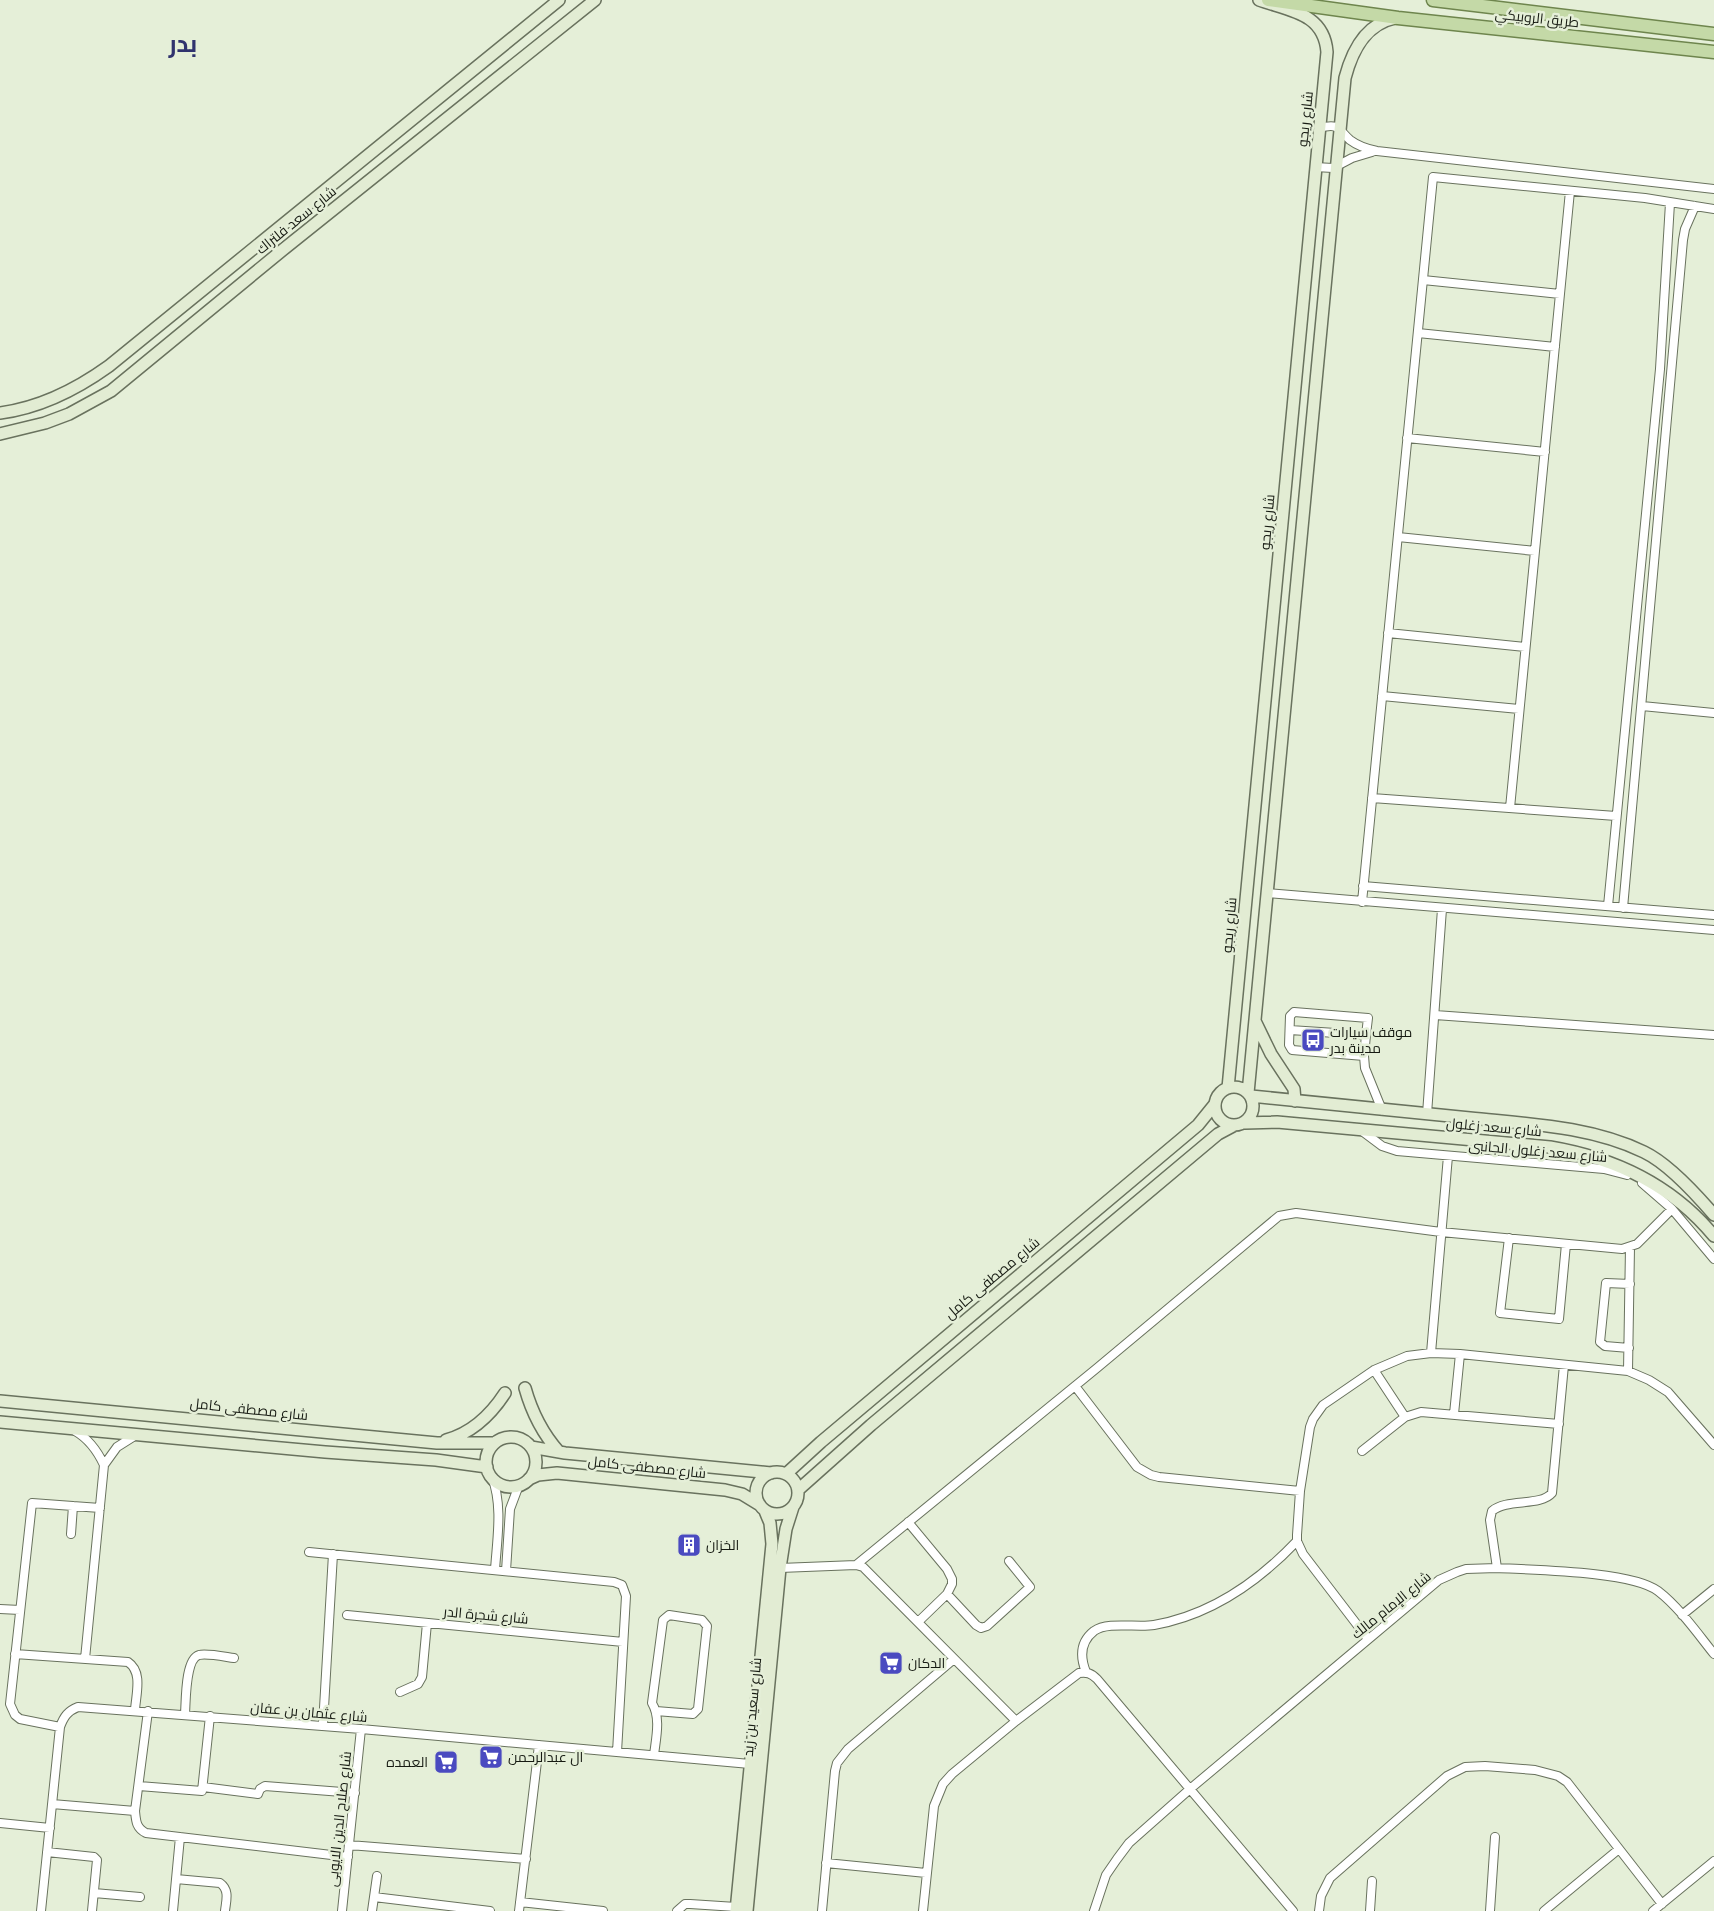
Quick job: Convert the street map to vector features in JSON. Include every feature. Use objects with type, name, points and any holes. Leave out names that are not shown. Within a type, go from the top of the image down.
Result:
[{"type":"main road","name":"طريق الروبيكي","points":[[1268,0],[1398,18],[1714,52]]},
{"type":"main road","name":"طريق الروبيكي","points":[[1433,0],[1714,34]]},
{"type":"street","name":"شارع سعد فلتراك","points":[[0,413],[62,394],[109,366],[560,0]]},
{"type":"street","name":"شارع سعد فلتراك","points":[[0,434],[45,424],[69,414],[111,391],[285,248],[595,0]]},
{"type":"street","name":"شارع ريجو","points":[[1228,1088],[1326,52],[1324,34],[1313,21],[1259,0]]},
{"type":"street","points":[[1249,1095],[1345,78],[1349,61],[1369,31],[1384,20],[1398,18]]},
{"type":"street","points":[[1319,128],[1332,126],[1340,128],[1356,144],[1377,151],[1714,189]]},
{"type":"street","points":[[1315,167],[1329,169],[1337,167],[1352,158],[1377,151]]},
{"type":"street","points":[[1362,902],[1433,177],[1645,198],[1714,209]]},
{"type":"street","points":[[1510,808],[1570,191]]},
{"type":"street","points":[[1608,906],[1660,369],[1670,203]]},
{"type":"street","points":[[1623,908],[1683,240],[1694,206]]},
{"type":"street","points":[[272,232],[285,248]]},
{"type":"street","points":[[254,247],[267,263]]},
{"type":"street","points":[[1423,280],[1560,294]]},
{"type":"street","points":[[1418,333],[1555,347]]},
{"type":"street","points":[[109,366],[122,382]]},
{"type":"street","points":[[98,374],[111,391]]},
{"type":"street","points":[[1407,438],[1545,452]]},
{"type":"street","points":[[1652,449],[1665,449]]},
{"type":"street","points":[[1398,537],[1535,550]]},
{"type":"street","points":[[1388,633],[1526,647]]},
{"type":"street","points":[[1269,656],[1290,658]]},
{"type":"street","points":[[1382,696],[1519,709]]},
{"type":"street","points":[[1642,706],[1714,713]]},
{"type":"street","points":[[1372,798],[1616,816]]},
{"type":"street","points":[[1615,835],[1630,836]]},
{"type":"street","points":[[1363,886],[1714,915]]},
{"type":"street","points":[[1267,894],[1714,930]]},
{"type":"street","points":[[1505,913],[1506,898]]},
{"type":"street","points":[[1427,1114],[1442,909]]},
{"type":"street","points":[[1364,1056],[1292,1050],[1289,1045],[1290,1016],[1294,1012],[1368,1018],[1364,1056],[1365,1068],[1382,1110]]},
{"type":"street","points":[[1435,1015],[1714,1035]]},
{"type":"street","points":[[1255,1020],[1270,1054],[1294,1089],[1295,1101]]},
{"type":"street","points":[[1290,1030],[1366,1035]]},
{"type":"street","points":[[1232,1053],[1252,1054]]},
{"type":"street","points":[[798,1490],[882,1416],[1204,1146],[1233,1126],[1245,1122],[1253,1110],[1253,1103],[1249,1095],[1239,1088],[1228,1088],[1220,1094],[1216,1104],[1216,1110],[1222,1121],[1233,1126]]},
{"type":"street","name":"شارع سعد زغلول","points":[[1249,1095],[1570,1129],[1621,1142],[1646,1153],[1666,1167],[1686,1183],[1714,1215]]},
{"type":"street","name":"شارع مصطفى كامل","points":[[786,1474],[821,1442],[1193,1129],[1216,1104]]},
{"type":"street","name":"شارع سعد زغلول","points":[[1245,1122],[1277,1122],[1550,1147],[1578,1152],[1606,1160],[1632,1171],[1657,1185],[1697,1217],[1714,1236]]},
{"type":"street","points":[[1193,1129],[1204,1146]]},
{"type":"street","name":"شارع سعد زغلول الجانبى","points":[[1360,1130],[1389,1149],[1620,1172],[1649,1187],[1672,1209],[1714,1259]]},
{"type":"street","points":[[1430,1353],[1448,1156]]},
{"type":"street","points":[[856,1564],[1075,1386],[1278,1216],[1296,1213],[1441,1232],[1615,1248],[1630,1247],[1637,1244],[1672,1209]]},
{"type":"street","points":[[1509,1238],[1500,1313],[1559,1319],[1566,1244]]},
{"type":"street","points":[[1628,1371],[1630,1247]]},
{"type":"street","points":[[1629,1348],[1605,1346],[1600,1342],[1606,1283],[1630,1284]]},
{"type":"street","points":[[1368,1639],[1303,1554],[1297,1541],[1300,1490],[1310,1427],[1313,1419],[1323,1405],[1374,1370],[1407,1356],[1430,1353],[1460,1354],[1628,1371],[1649,1380],[1668,1392],[1714,1445]]},
{"type":"street","points":[[1454,1414],[1460,1354]]},
{"type":"street","points":[[1497,1568],[1490,1520],[1492,1511],[1500,1505],[1550,1495],[1564,1365]]},
{"type":"street","points":[[1374,1370],[1405,1417]]},
{"type":"street","points":[[1075,1386],[1136,1467],[1145,1473],[1159,1477],[1300,1490]]},
{"type":"street","points":[[525,1388],[537,1423],[547,1438],[562,1453],[560,1463],[564,1474]]},
{"type":"street","points":[[436,1443],[469,1431],[484,1421],[496,1408],[505,1393]]},
{"type":"street","name":"شارع مصطفى كامل","points":[[0,1401],[436,1443],[494,1443]]},
{"type":"street","points":[[1362,1451],[1405,1417],[1421,1412],[1559,1424]]},
{"type":"street","points":[[0,1422],[449,1462],[489,1472],[496,1481],[507,1486],[524,1482]]},
{"type":"street","points":[[71,1428],[88,1440],[104,1465]]},
{"type":"street","points":[[85,1659],[104,1465],[117,1447],[137,1434]]},
{"type":"street","points":[[495,1570],[499,1506],[495,1486],[489,1472],[488,1452],[494,1443],[510,1436],[522,1439],[531,1447],[536,1460],[536,1467],[524,1482],[510,1509],[506,1571]]},
{"type":"street","points":[[449,1462],[458,1453],[455,1446],[451,1444]]},
{"type":"street","name":"شارع مصطفى كامل","points":[[531,1447],[562,1453],[770,1473]]},
{"type":"street","points":[[732,1491],[735,1471]]},
{"type":"street","name":"شارع مصطفى كامل","points":[[524,1482],[548,1473],[732,1491],[747,1496],[762,1508]]},
{"type":"street","points":[[770,1473],[786,1474],[794,1481],[798,1490],[796,1502],[787,1512],[772,1514],[762,1508],[757,1498],[759,1483],[770,1473]]},
{"type":"street","points":[[41,1911],[60,1727],[20,1719],[11,1710],[10,1704],[32,1503],[100,1508]]},
{"type":"street","points":[[71,1534],[73,1506]]},
{"type":"street","name":"شارع سعيد بن زيد","points":[[748,1911],[780,1568],[784,1536],[793,1507]]},
{"type":"street","name":"شارع سعيد بن زيد","points":[[736,1909],[768,1591],[772,1533],[770,1523],[762,1508]]},
{"type":"street","points":[[908,1522],[950,1573],[952,1584],[947,1594],[918,1622]]},
{"type":"street","points":[[772,1533],[784,1536]]},
{"type":"street","points":[[1086,1672],[1082,1661],[1082,1649],[1087,1638],[1096,1630],[1107,1626],[1153,1626],[1203,1610],[1241,1590],[1261,1576],[1297,1541]]},
{"type":"street","points":[[309,1552],[506,1571],[618,1583],[622,1585],[625,1592],[616,1752]]},
{"type":"street","points":[[323,1726],[333,1554]]},
{"type":"street","points":[[947,1594],[976,1625],[981,1628],[986,1626],[1030,1588],[1009,1561]]},
{"type":"street","points":[[780,1568],[856,1564],[868,1571],[1016,1721]]},
{"type":"street","name":"شارع الإمام مالك","points":[[1094,1911],[1106,1876],[1129,1843],[1368,1639],[1448,1575],[1466,1569],[1497,1568],[1608,1576],[1634,1580],[1658,1591],[1682,1615],[1714,1654]]},
{"type":"street","points":[[1682,1615],[1714,1589]]},
{"type":"street","points":[[0,1610],[20,1610]]},
{"type":"street","name":"شارع شجرة الدر","points":[[347,1615],[623,1642]]},
{"type":"street","points":[[654,1755],[657,1721],[656,1711],[652,1703],[664,1618],[669,1615],[702,1620],[707,1626],[698,1709],[693,1714],[656,1711]]},
{"type":"street","points":[[400,1692],[418,1684],[422,1677],[427,1623]]},
{"type":"street","points":[[15,1654],[128,1662],[134,1666],[137,1672],[135,1710]]},
{"type":"street","points":[[185,1714],[189,1665],[195,1658],[200,1655],[234,1658]]},
{"type":"street","points":[[822,1911],[837,1762],[848,1749],[954,1659]]},
{"type":"street","points":[[923,1911],[934,1806],[943,1784],[952,1774],[1016,1721],[1073,1677],[1079,1673],[1086,1672],[1092,1674],[1097,1679],[1293,1911]]},
{"type":"street","name":"شارع عثمان بن عفان","points":[[60,1727],[63,1718],[70,1710],[78,1706],[750,1764]]},
{"type":"street","points":[[148,1711],[135,1811],[136,1822],[140,1830],[146,1833],[348,1857]]},
{"type":"street","points":[[139,1786],[202,1791],[210,1716]]},
{"type":"street","name":"شارع صلاح الدين الايوبى","points":[[342,1911],[361,1729]]},
{"type":"street","points":[[519,1911],[540,1745]]},
{"type":"street","points":[[1319,1911],[1321,1896],[1330,1878],[1447,1776],[1465,1767],[1485,1766],[1535,1770],[1558,1776],[1567,1782],[1662,1904]]},
{"type":"street","points":[[203,1787],[258,1794],[260,1789],[266,1786],[355,1793]]},
{"type":"street","points":[[52,1804],[135,1811]]},
{"type":"street","points":[[0,1824],[50,1828]]},
{"type":"street","points":[[173,1911],[180,1837]]},
{"type":"street","points":[[1490,1911],[1495,1837]]},
{"type":"street","points":[[349,1845],[526,1858]]},
{"type":"street","points":[[1544,1911],[1619,1849]]},
{"type":"street","points":[[47,1852],[94,1857],[96,1860],[92,1911]]},
{"type":"street","points":[[1653,1911],[1714,1861]]},
{"type":"street","points":[[826,1863],[926,1873]]},
{"type":"street","points":[[372,1911],[377,1876]]},
{"type":"street","points":[[176,1879],[220,1883],[224,1886],[227,1895],[225,1911]]},
{"type":"street","points":[[1370,1911],[1372,1881]]},
{"type":"street","points":[[94,1893],[140,1897]]},
{"type":"street","points":[[374,1897],[490,1911]]},
{"type":"street","points":[[520,1902],[603,1911]]},
{"type":"street","points":[[678,1911],[685,1904],[736,1909]]},
{"type":"place","name":"موقف سيارات مدينة بدر","points":[[1313,1040]]},
{"type":"place","name":"الخزان","points":[[689,1545]]},
{"type":"place","name":"الدكان","points":[[891,1663]]},
{"type":"place","name":"ال عبدالرحمن","points":[[491,1757]]},
{"type":"place","name":"العمده","points":[[446,1762]]},
{"type":"district","name":"بدر","points":[[183,44]]}]
